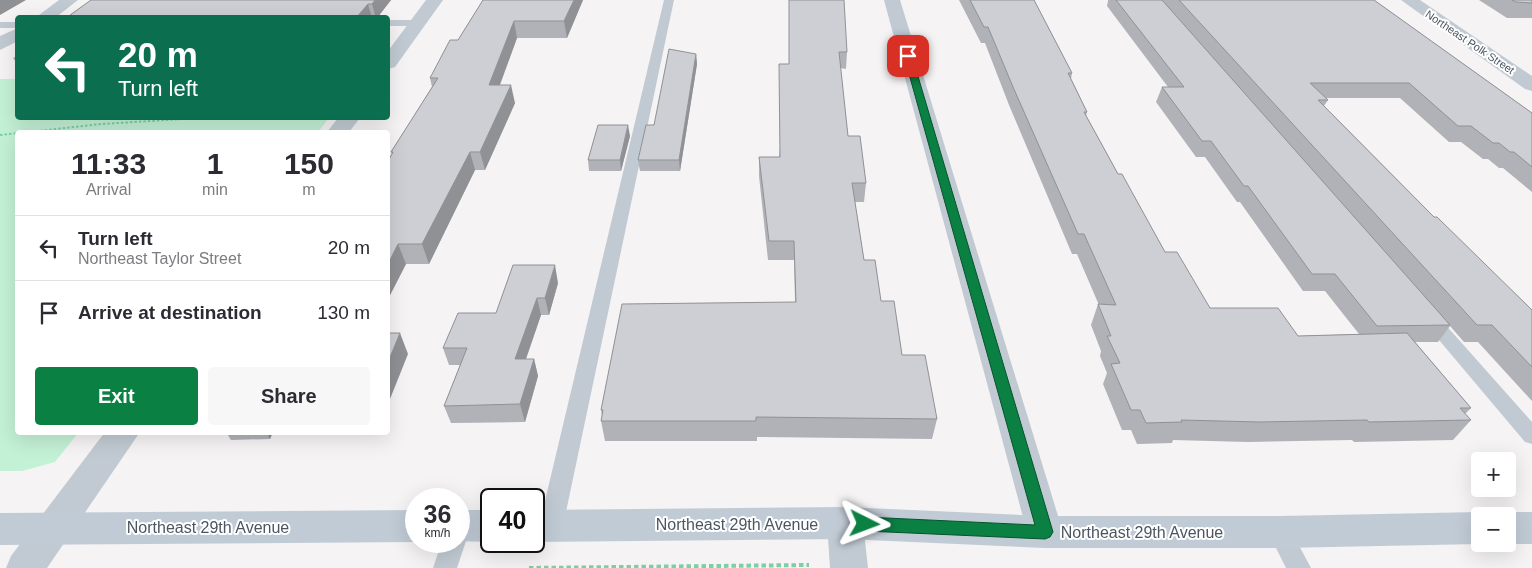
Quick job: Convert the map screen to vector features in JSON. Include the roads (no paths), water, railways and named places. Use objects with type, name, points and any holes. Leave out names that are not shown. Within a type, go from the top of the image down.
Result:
[{"type":"street","points":[[48,15],[70,0]]},
{"type":"street","points":[[390,60],[435,0]]},
{"type":"street","points":[[892,0],[1045,532]]},
{"type":"street","name":"Northeast Polk Street","points":[[1409,0],[1532,85]]},
{"type":"street","points":[[0,44],[15,35]]},
{"type":"street","points":[[340,130],[347,120]]},
{"type":"street","points":[[26,568],[122,435]]},
{"type":"street","points":[[845,523],[849,568]]},
{"type":"street","name":"Northeast 29th Avenue","points":[[545,526],[845,523],[1045,532],[1280,532],[1471,528]]},
{"type":"street","name":"Northeast 29th Avenue","points":[[0,529],[405,526]]},
{"type":"street","points":[[1516,528],[1532,528]]},
{"type":"lane","points":[[545,514],[669,0]]},
{"type":"lane","points":[[390,23],[416,23]]},
{"type":"lane","points":[[0,25],[15,25]]},
{"type":"lane","points":[[1421,308],[1532,436]]},
{"type":"lane","points":[[1280,532],[1299,568]]},
{"type":"lane","points":[[446,568],[453,553]]}]
